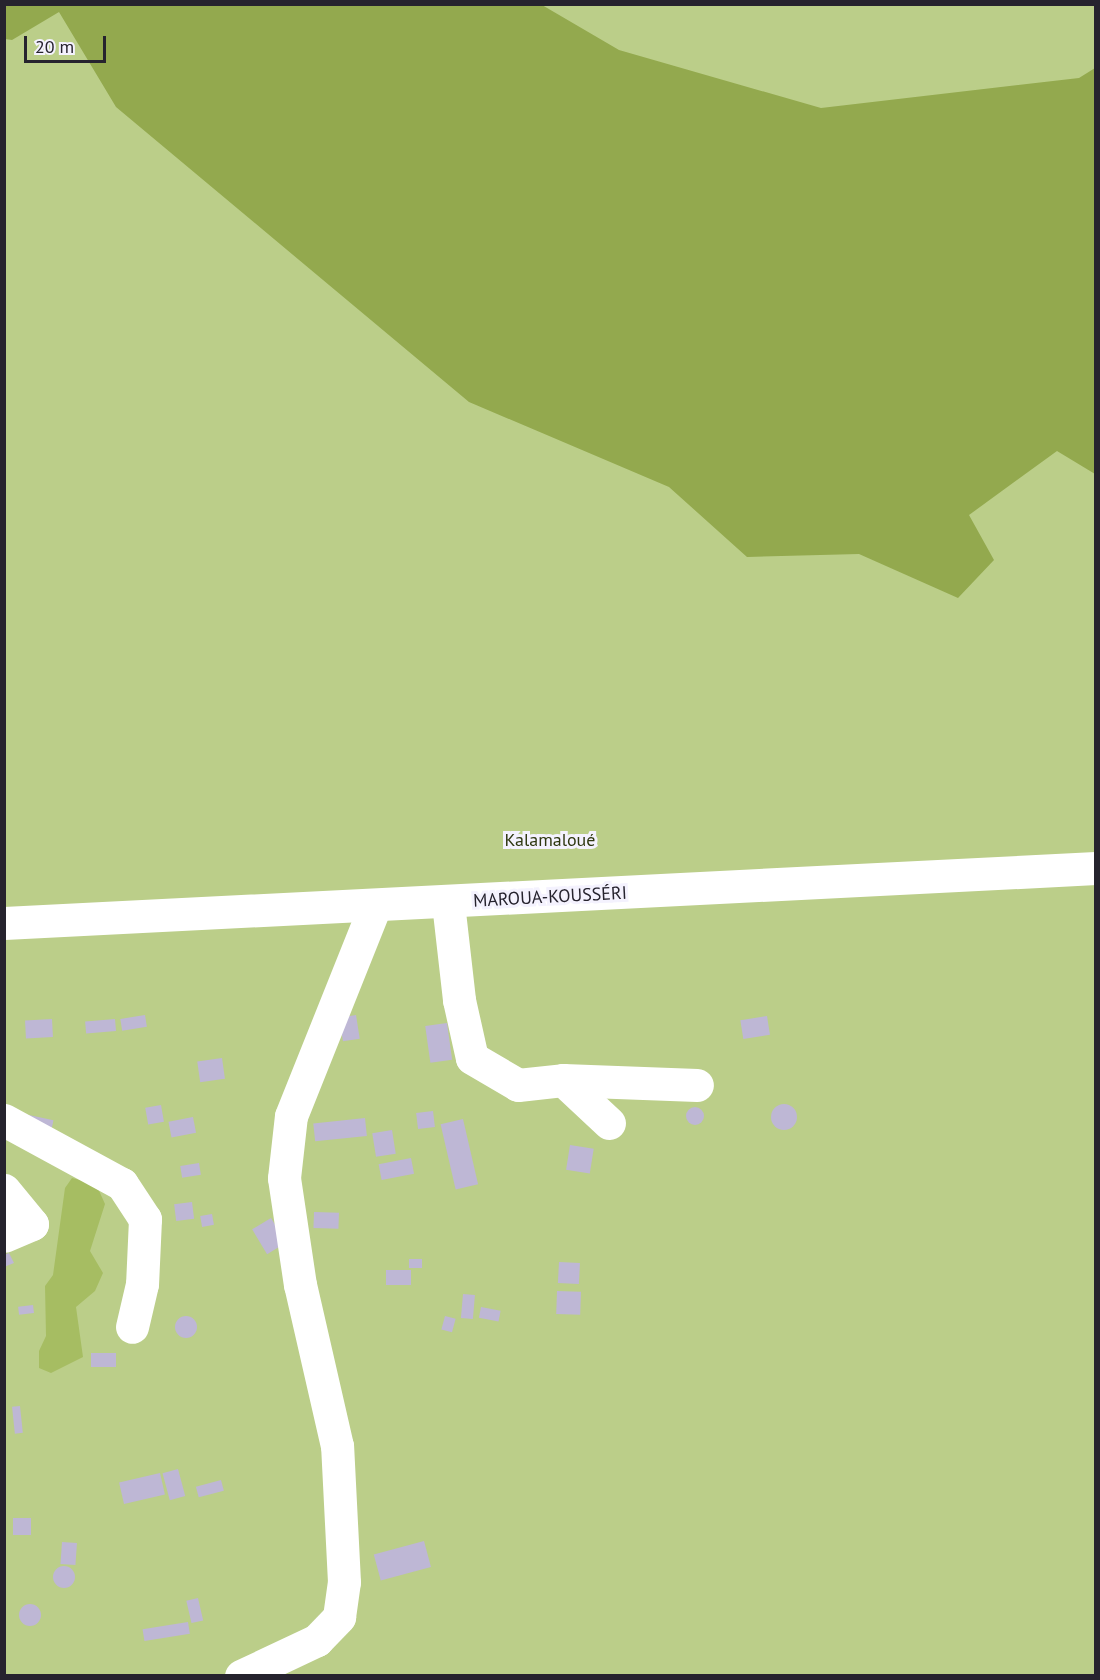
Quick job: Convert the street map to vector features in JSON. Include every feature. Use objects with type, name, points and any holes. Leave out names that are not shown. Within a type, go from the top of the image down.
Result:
[{"type":"main road","name":"MAROUA-KOUSSÉRI","points":[[4,923],[448,903],[1095,868]]},
{"type":"main road","points":[[448,903],[459,1000],[472,1058],[518,1085],[563,1080],[697,1085]]},
{"type":"main road","points":[[241,1676],[317,1640],[339,1617],[344,1581],[337,1446],[300,1286],[284,1178],[291,1116],[375,906]]},
{"type":"main road","points":[[563,1080],[609,1123]]},
{"type":"main road","points":[[4,1120],[122,1184],[144,1219],[142,1284],[132,1327]]},
{"type":"main road","points":[[4,1190],[32,1224],[4,1236]]},
{"type":"green space","name":"Kalamaloué","points":[[5,5],[1095,5],[1095,1676],[5,1676]]},
{"type":"shaded area","points":[[4,5],[542,5],[619,50],[821,108],[1079,78],[1095,68],[1095,474],[1057,451],[969,515],[994,560],[958,598],[859,554],[747,557],[669,487],[469,402],[116,107],[59,12],[12,40],[5,39]]},
{"type":"shaded area","points":[[72,1178],[96,1184],[105,1204],[90,1251],[103,1273],[95,1291],[76,1307],[83,1357],[51,1373],[39,1368],[39,1351],[46,1336],[45,1286],[53,1275],[65,1188]]},
{"type":"building","points":[[145,1015],[147,1027],[122,1031],[120,1019]]},
{"type":"building","points":[[356,1015],[360,1039],[343,1041],[339,1018]]},
{"type":"building","points":[[767,1016],[770,1035],[743,1039],[740,1020]]},
{"type":"building","points":[[52,1019],[53,1037],[26,1038],[25,1020]]},
{"type":"building","points":[[115,1019],[116,1031],[86,1034],[85,1022]]},
{"type":"building","points":[[447,1023],[452,1060],[430,1063],[425,1026]]},
{"type":"building","points":[[222,1058],[225,1079],[200,1082],[197,1061]]},
{"type":"building","points":[[784,1104],[793,1108],[797,1117],[793,1126],[784,1130],[775,1126],[771,1117],[775,1108]]},
{"type":"building","points":[[161,1105],[164,1122],[148,1125],[145,1108]]},
{"type":"building","points":[[695,1107],[701,1110],[704,1116],[701,1122],[695,1125],[689,1122],[686,1116],[689,1110]]},
{"type":"building","points":[[433,1111],[435,1127],[418,1129],[416,1113]]},
{"type":"building","points":[[29,1115],[53,1120],[51,1134],[26,1129]]},
{"type":"building","points":[[193,1117],[196,1133],[172,1137],[168,1122]]},
{"type":"building","points":[[365,1118],[367,1136],[315,1141],[313,1123]]},
{"type":"building","points":[[463,1119],[478,1184],[456,1189],[441,1124]]},
{"type":"building","points":[[392,1130],[396,1154],[376,1157],[372,1133]]},
{"type":"building","points":[[570,1145],[594,1149],[590,1173],[566,1170]]},
{"type":"building","points":[[411,1158],[414,1174],[382,1180],[379,1164]]},
{"type":"building","points":[[199,1163],[201,1175],[182,1178],[180,1166]]},
{"type":"building","points":[[192,1202],[194,1219],[176,1221],[174,1204]]},
{"type":"building","points":[[314,1212],[339,1213],[338,1229],[313,1228]]},
{"type":"building","points":[[212,1214],[214,1225],[202,1227],[200,1216]]},
{"type":"building","points":[[271,1218],[286,1243],[267,1254],[252,1229]]},
{"type":"building","points":[[9,1253],[14,1263],[4,1267],[4,1255]]},
{"type":"building","points":[[409,1259],[422,1259],[422,1268],[409,1268]]},
{"type":"building","points":[[559,1262],[580,1263],[579,1284],[558,1283]]},
{"type":"building","points":[[386,1270],[411,1270],[411,1285],[386,1285]]},
{"type":"building","points":[[557,1291],[581,1292],[580,1315],[556,1314]]},
{"type":"building","points":[[463,1294],[475,1295],[473,1319],[461,1318]]},
{"type":"building","points":[[33,1305],[34,1313],[19,1315],[18,1307]]},
{"type":"building","points":[[481,1307],[501,1311],[499,1322],[479,1318]]},
{"type":"building","points":[[186,1316],[194,1319],[197,1327],[194,1335],[186,1338],[178,1335],[175,1327],[178,1319]]},
{"type":"building","points":[[445,1316],[456,1319],[452,1332],[441,1330]]},
{"type":"building","points":[[91,1353],[116,1353],[116,1367],[91,1367]]},
{"type":"building","points":[[20,1406],[23,1433],[15,1434],[12,1407]]},
{"type":"building","points":[[178,1469],[185,1496],[170,1500],[163,1473]]},
{"type":"building","points":[[160,1473],[165,1494],[124,1504],[119,1482]]},
{"type":"building","points":[[221,1480],[224,1491],[199,1497],[196,1487]]},
{"type":"building","points":[[13,1518],[31,1518],[31,1535],[13,1535]]},
{"type":"building","points":[[424,1541],[431,1567],[381,1581],[374,1554]]},
{"type":"building","points":[[62,1542],[77,1543],[75,1565],[60,1564]]},
{"type":"building","points":[[64,1566],[72,1569],[75,1577],[72,1585],[64,1588],[56,1585],[53,1577],[56,1569]]},
{"type":"building","points":[[198,1598],[203,1620],[191,1623],[186,1601]]},
{"type":"building","points":[[30,1604],[38,1607],[41,1615],[38,1623],[30,1626],[22,1623],[19,1615],[22,1607]]},
{"type":"building","points":[[188,1622],[190,1634],[144,1641],[143,1629]]}]
